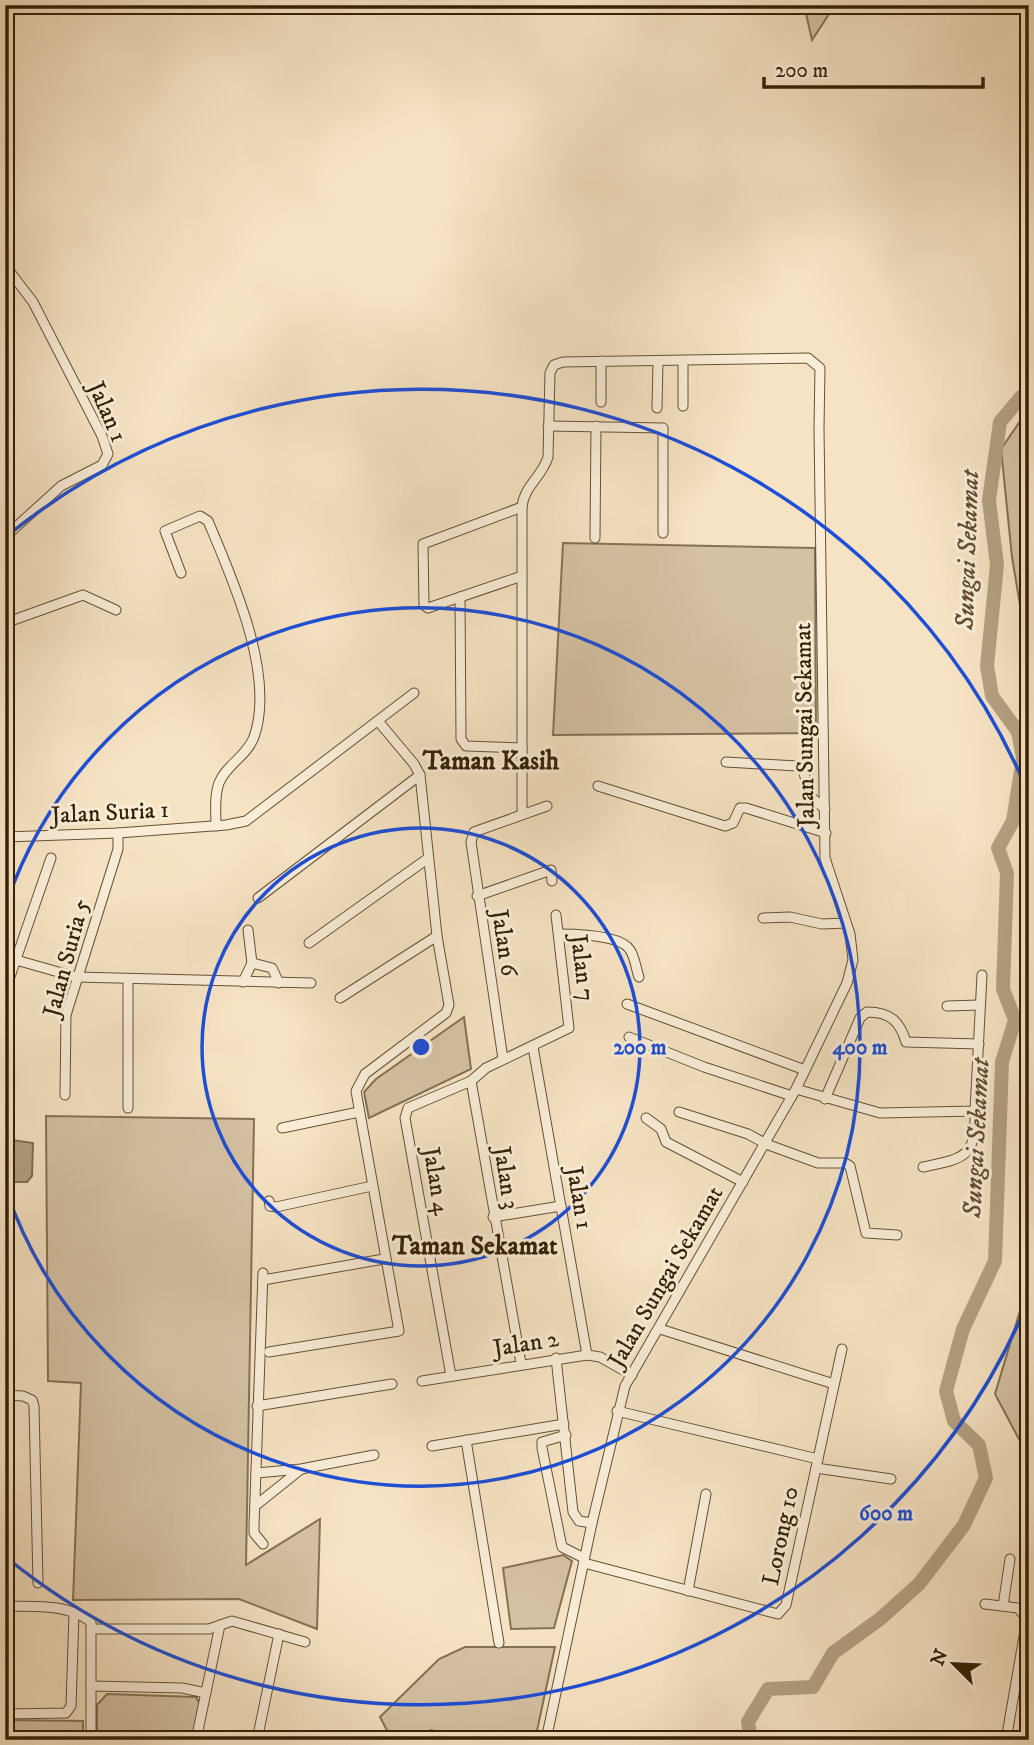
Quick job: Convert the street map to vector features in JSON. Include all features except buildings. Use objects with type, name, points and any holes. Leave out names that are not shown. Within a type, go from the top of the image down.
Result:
[{"type":"street","name":"Jalan 1","points":[[5,271],[10,272],[33,302],[102,436],[108,454],[102,465],[61,486],[5,537]]},
{"type":"street","name":"Jalan Sungai Sekamat","points":[[522,814],[522,507],[525,491],[544,470],[550,373],[554,365],[563,362],[683,361],[781,356],[808,358],[820,368],[825,858],[846,923],[853,960],[847,983],[794,1092],[632,1374],[617,1411],[546,1740]]},
{"type":"street","points":[[657,408],[658,361]]},
{"type":"street","points":[[683,361],[684,406]]},
{"type":"street","points":[[601,362],[601,402]]},
{"type":"street","points":[[548,426],[663,428],[663,533]]},
{"type":"street","points":[[595,538],[596,426]]},
{"type":"street","points":[[522,507],[423,544],[424,605],[428,608],[522,576]]},
{"type":"street","points":[[153,536],[200,516],[208,521],[245,609],[260,707],[258,722],[243,756],[219,782],[216,826]]},
{"type":"street","points":[[165,531],[181,573]]},
{"type":"street","points":[[5,623],[83,595],[116,610]]},
{"type":"street","points":[[460,597],[461,739],[466,746],[522,748]]},
{"type":"street","name":"Jalan Suria 1","points":[[5,837],[216,826],[246,821],[414,693]]},
{"type":"street","points":[[269,1352],[399,1331],[356,1091],[358,1083],[446,1013],[450,1005],[437,936],[420,775],[377,721]]},
{"type":"street","points":[[726,762],[797,766],[803,770],[811,797],[825,809]]},
{"type":"street","points":[[258,898],[420,775]]},
{"type":"street","points":[[598,786],[725,826],[733,823],[740,807],[746,807],[826,833]]},
{"type":"street","points":[[522,814],[547,806]]},
{"type":"street","name":"Jalan 6","points":[[503,1059],[471,842],[474,832],[522,814]]},
{"type":"street","name":"Jalan Suria 5","points":[[65,1095],[66,1014],[118,849],[118,832]]},
{"type":"street","points":[[5,991],[51,858]]},
{"type":"street","points":[[309,943],[427,859]]},
{"type":"street","points":[[477,895],[551,870],[552,881]]},
{"type":"street","name":"Jalan 7","points":[[533,1047],[569,1028],[556,915]]},
{"type":"street","points":[[763,918],[790,916],[822,924],[846,923]]},
{"type":"street","points":[[243,982],[252,963],[248,930]]},
{"type":"street","points":[[559,934],[586,935],[623,944],[630,949],[639,977]]},
{"type":"street","points":[[340,998],[437,936]]},
{"type":"street","points":[[16,961],[76,977],[128,981],[312,983]]},
{"type":"street","points":[[252,963],[272,968],[279,983]]},
{"type":"street","points":[[923,1167],[957,1160],[965,1155],[974,1142],[982,975]]},
{"type":"street","points":[[128,981],[128,1108]]},
{"type":"street","points":[[627,1004],[805,1070]]},
{"type":"street","points":[[947,1006],[980,1006]]},
{"type":"street","points":[[825,1098],[864,1013],[872,1012],[892,1018],[903,1029],[906,1042],[978,1044]]},
{"type":"street","points":[[629,1037],[704,1067],[880,1113],[975,1111]]},
{"type":"street","name":"Jalan 1","points":[[533,1047],[587,1355]]},
{"type":"street","points":[[471,1081],[503,1059],[533,1047]]},
{"type":"street","name":"Jalan 4","points":[[451,1376],[405,1118],[408,1108],[471,1081]]},
{"type":"street","name":"Jalan 3","points":[[471,1081],[521,1363]]},
{"type":"street","points":[[282,1128],[359,1112]]},
{"type":"street","points":[[679,1112],[748,1134],[766,1144],[818,1163],[845,1163],[850,1166],[866,1233],[897,1235]]},
{"type":"street","points":[[646,1118],[661,1129],[666,1142],[743,1182]]},
{"type":"street","points":[[269,1201],[271,1206],[276,1207],[372,1186]]},
{"type":"street","points":[[493,1217],[561,1206]]},
{"type":"street","points":[[263,1544],[254,1533],[263,1277],[384,1259]]},
{"type":"street","points":[[660,1329],[834,1384]]},
{"type":"street","name":"Lorong 10","points":[[584,1560],[778,1614],[786,1605],[842,1349]]},
{"type":"street","name":"Jalan 2","points":[[422,1381],[521,1363],[587,1355],[600,1357],[632,1374]]},
{"type":"street","points":[[556,1358],[574,1518],[592,1523]]},
{"type":"street","points":[[257,1406],[392,1384]]},
{"type":"street","points":[[5,1395],[23,1396],[32,1400],[34,1406],[38,1583]]},
{"type":"street","points":[[617,1411],[817,1463],[891,1479]]},
{"type":"street","points":[[432,1446],[564,1424]]},
{"type":"street","points":[[566,1435],[547,1439],[542,1442],[542,1448],[562,1547],[584,1560]]},
{"type":"street","points":[[466,1440],[499,1643]]},
{"type":"street","points":[[256,1473],[301,1469],[374,1455]]},
{"type":"street","points":[[255,1506],[301,1469]]},
{"type":"street","points":[[688,1591],[706,1494]]},
{"type":"street","points":[[1003,1606],[1010,1559]]},
{"type":"street","points":[[985,1604],[1018,1608],[1027,1619],[1006,1740]]},
{"type":"street","points":[[5,1606],[54,1607],[91,1622],[90,1740]]},
{"type":"street","points":[[5,1714],[66,1713],[71,1706],[74,1613]]},
{"type":"street","points":[[93,1629],[209,1629],[232,1620],[305,1642]]},
{"type":"street","points":[[5,1622],[5,1633]]},
{"type":"street","points":[[196,1740],[220,1625]]},
{"type":"street","points":[[257,1740],[279,1634]]},
{"type":"street","points":[[91,1686],[182,1688],[206,1693]]},
{"type":"shaded area","points":[[804,5],[835,5],[812,40]]},
{"type":"shaded area","points":[[1025,414],[1029,418],[1029,659],[1012,557],[1001,449]]},
{"type":"shaded area","points":[[563,543],[815,548],[816,733],[553,735]]},
{"type":"shaded area","points":[[464,1017],[471,1069],[369,1118],[364,1092],[376,1079]]},
{"type":"shaded area","points":[[46,1116],[254,1119],[246,1565],[320,1519],[317,1629],[239,1599],[73,1600],[81,1383],[48,1381]]},
{"type":"shaded area","points":[[5,1139],[33,1143],[32,1176],[27,1182],[5,1182]]},
{"type":"shaded area","points":[[1029,1281],[1029,1458],[995,1394]]},
{"type":"shaded area","points":[[563,1555],[572,1561],[554,1628],[511,1629],[503,1568]]},
{"type":"shaded area","points":[[465,1647],[555,1647],[535,1740],[469,1740],[431,1730],[416,1740],[392,1740],[380,1717],[439,1659]]},
{"type":"shaded area","points":[[107,1694],[196,1697],[200,1704],[192,1740],[97,1740],[97,1705]]},
{"type":"shaded area","points":[[5,1720],[83,1721],[83,1740],[5,1740]]},
{"type":"waterway","name":"Sungai Sekamat","points":[[751,1740],[748,1722],[768,1689],[813,1687],[833,1653],[880,1619],[919,1584],[964,1525],[986,1478],[979,1445],[954,1421],[946,1391],[963,1329],[995,1261],[1002,1062],[1015,1020],[1003,989],[1007,873],[998,848],[1013,821],[1023,758],[1018,732],[992,696],[987,666],[997,565],[989,500],[1000,422],[1021,397],[1029,401]]},
{"type":"district","name":"Taman Kasih","points":[[491,761]]},
{"type":"district","name":"Taman Sekamat","points":[[475,1246]]}]
